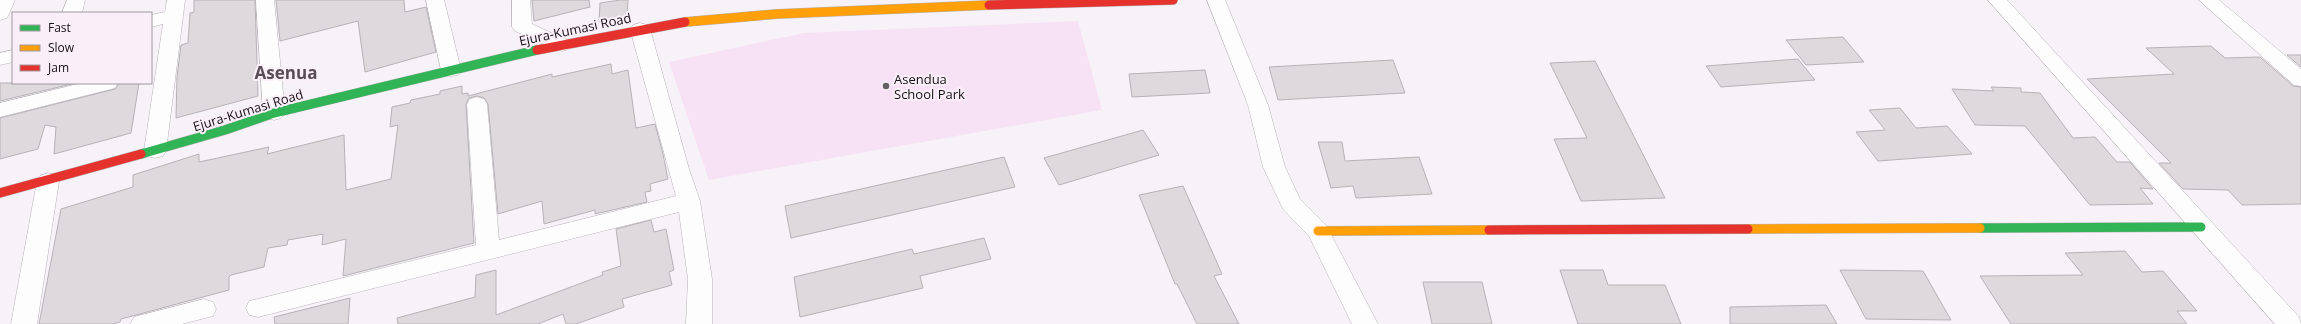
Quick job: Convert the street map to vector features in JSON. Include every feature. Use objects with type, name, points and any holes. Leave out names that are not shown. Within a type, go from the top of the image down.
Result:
[{"type":"main road","name":"Ejura-Kumasi Road","points":[[0,193],[155,151],[225,130],[274,113],[451,70],[640,29],[705,19],[800,12],[906,7],[1173,0]]},
{"type":"main road","points":[[1318,231],[2201,227]]},
{"type":"street","points":[[72,12],[76,0]]},
{"type":"street","points":[[265,0],[274,113]]},
{"type":"street","points":[[435,0],[451,70]]},
{"type":"street","points":[[521,0],[522,27],[562,45]]},
{"type":"street","points":[[1216,0],[1258,105],[1274,167],[1291,203],[1318,231],[1365,324]]},
{"type":"street","points":[[1997,0],[2290,324]]},
{"type":"street","points":[[2208,0],[2301,80]]},
{"type":"street","points":[[152,20],[175,8]]},
{"type":"street","points":[[155,151],[158,71],[175,8]]},
{"type":"street","points":[[640,29],[678,169],[689,201],[700,279],[699,324]]},
{"type":"street","points":[[0,59],[12,56]]},
{"type":"street","points":[[0,110],[104,84]]},
{"type":"street","points":[[477,104],[488,251]]},
{"type":"street","points":[[24,324],[48,181]]},
{"type":"street","points":[[258,308],[689,201]]},
{"type":"street","points":[[143,324],[204,309]]},
{"type":"shaded area","name":"Asendua School Park","points":[[1078,21],[1102,110],[709,180],[669,62],[804,33]]},
{"type":"building","points":[[194,0],[255,0],[258,96],[176,118],[177,77],[181,45],[188,43],[190,13],[194,12]]},
{"type":"building","points":[[276,0],[404,0],[405,12],[426,7],[436,52],[365,72],[358,21],[280,41]]},
{"type":"building","points":[[532,0],[589,0],[590,7],[534,21]]},
{"type":"building","points":[[628,0],[627,18],[599,22],[600,3]]},
{"type":"building","points":[[1843,37],[1864,62],[1806,65],[1786,40]]},
{"type":"building","points":[[2211,46],[2225,58],[2260,57],[2293,86],[2301,87],[2301,204],[2242,205],[2228,190],[2183,189],[2159,163],[2171,163],[2087,79],[2174,74],[2146,48]]},
{"type":"building","points":[[2287,55],[2301,55],[2301,67]]},
{"type":"building","points":[[1798,59],[1815,80],[1721,87],[1706,66]]},
{"type":"building","points":[[1393,60],[1405,93],[1278,100],[1269,67]]},
{"type":"building","points":[[1595,61],[1665,198],[1581,201],[1554,139],[1587,138],[1550,63]]},
{"type":"building","points":[[611,64],[612,74],[628,70],[636,128],[655,124],[663,154],[668,179],[650,184],[651,191],[645,192],[647,202],[595,214],[595,210],[544,224],[542,201],[498,214],[488,104],[484,98],[477,96],[469,98],[466,104],[474,243],[343,276],[346,239],[322,245],[323,234],[288,240],[287,245],[268,248],[264,267],[231,275],[229,277],[229,290],[121,319],[120,322],[113,324],[39,324],[61,209],[133,187],[133,175],[199,154],[199,162],[269,147],[267,154],[344,135],[346,190],[391,179],[398,125],[390,127],[392,107],[410,103],[411,100],[440,94],[440,91],[462,86],[462,94],[468,93],[468,96],[552,74],[552,77]]},
{"type":"building","points":[[1205,70],[1210,93],[1132,97],[1129,74]]},
{"type":"building","points":[[0,83],[72,84],[0,101]]},
{"type":"building","points":[[118,84],[139,84],[131,133],[54,154],[56,127],[45,125],[38,149],[0,159],[0,118],[115,89]]},
{"type":"building","points":[[1991,87],[2021,88],[2021,92],[2040,93],[2073,138],[2095,137],[2117,162],[2130,162],[2153,189],[2140,188],[2153,204],[2090,205],[2025,126],[1975,125],[1952,89],[1994,91]]},
{"type":"building","points":[[1900,108],[1916,128],[1947,126],[1972,154],[1878,161],[1856,132],[1885,130],[1869,110]]},
{"type":"building","points":[[1143,130],[1159,155],[1059,185],[1044,158]]},
{"type":"building","points":[[1318,142],[1342,142],[1345,161],[1419,157],[1432,194],[1356,198],[1353,186],[1331,188]]},
{"type":"building","points":[[1004,157],[1015,187],[791,238],[785,206]]},
{"type":"building","points":[[1183,186],[1222,274],[1214,276],[1239,324],[1197,324],[1177,284],[1175,284],[1139,195]]},
{"type":"building","points":[[651,220],[654,232],[666,229],[674,270],[669,272],[672,285],[622,299],[624,307],[576,324],[566,324],[563,314],[538,324],[398,324],[397,318],[475,297],[476,275],[496,270],[496,315],[603,275],[602,272],[621,266],[616,229]]},
{"type":"building","points":[[984,238],[991,259],[920,276],[923,288],[800,317],[794,277],[912,249],[914,254]]},
{"type":"building","points":[[2125,251],[2142,272],[2163,271],[2197,311],[2177,311],[2187,324],[2011,324],[1980,276],[2083,275],[2065,253]]},
{"type":"building","points":[[1560,270],[1603,270],[1608,285],[1665,285],[1681,324],[1578,324]]},
{"type":"building","points":[[1840,270],[1923,271],[1951,320],[1866,319]]},
{"type":"building","points":[[1423,282],[1482,282],[1492,324],[1432,324]]},
{"type":"building","points":[[350,298],[348,324],[275,324],[274,317]]},
{"type":"building","points":[[1826,305],[1837,324],[1730,324],[1730,307]]},
{"type":"traffic: fast","points":[[141,154],[225,130],[274,113],[537,50]]},
{"type":"traffic: fast","points":[[1980,228],[2201,227]]},
{"type":"traffic: slow","points":[[685,22],[777,14],[989,5]]},
{"type":"traffic: slow","points":[[1748,229],[1980,228]]},
{"type":"traffic: slow","points":[[1318,231],[1489,230]]},
{"type":"traffic: jam","points":[[989,5],[1173,0]]},
{"type":"traffic: jam","points":[[537,50],[640,29],[685,22]]},
{"type":"traffic: jam","points":[[0,193],[141,154]]},
{"type":"traffic: jam","points":[[1489,230],[1748,229]]},
{"type":"place","name":"Asendua School Park","points":[[886,86]]},
{"type":"district","name":"Asenua","points":[[286,72]]}]
